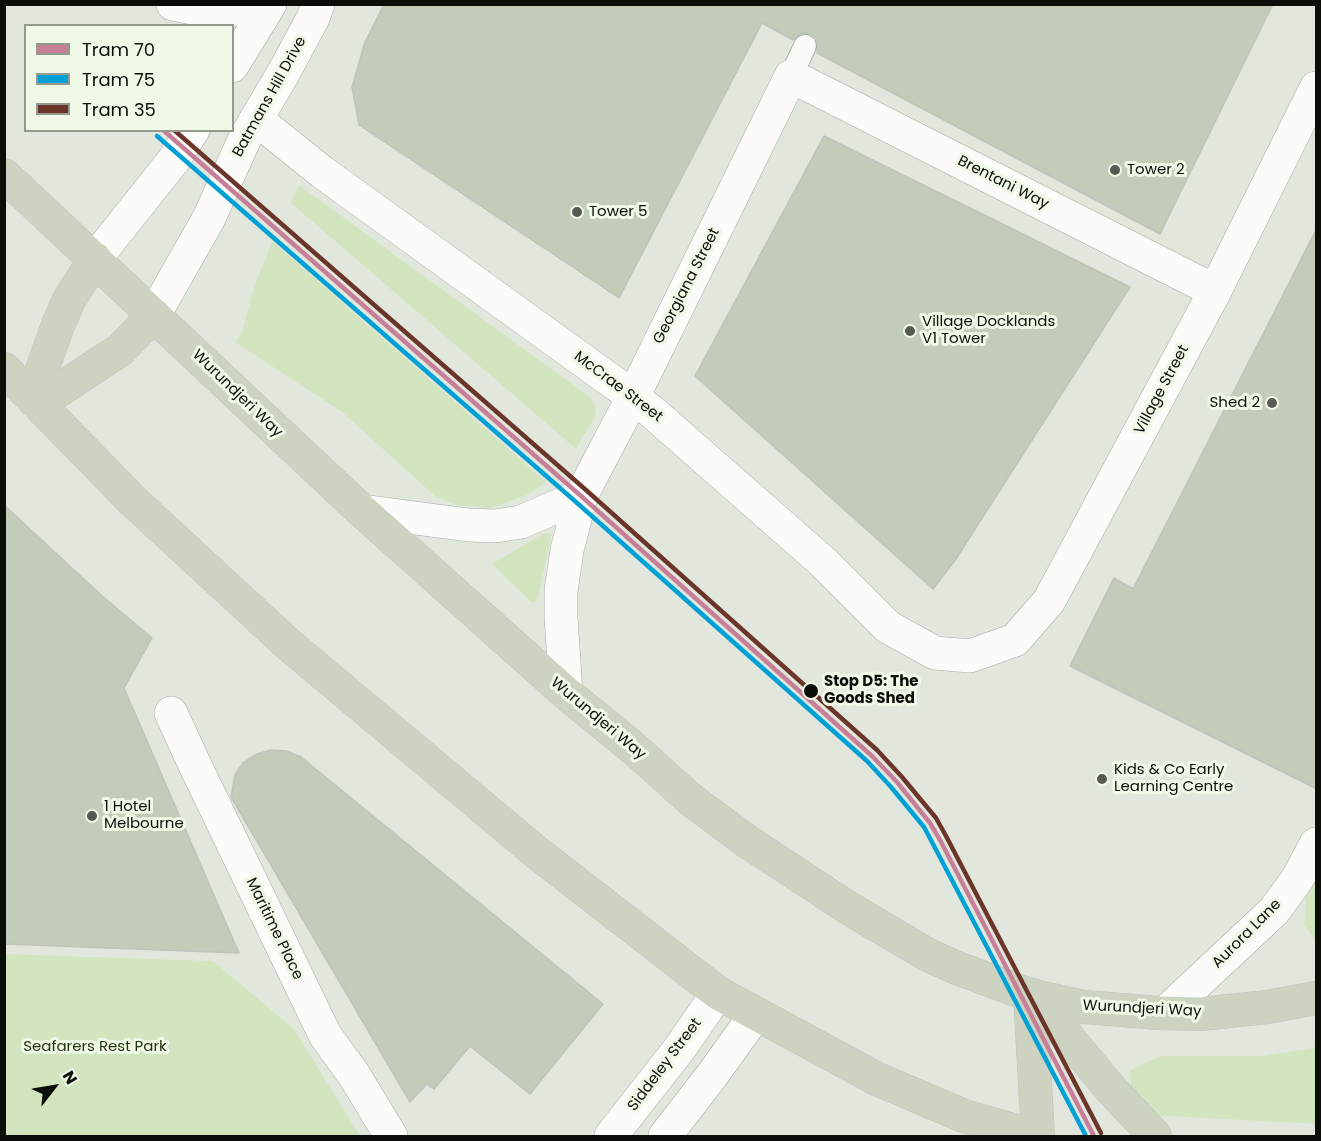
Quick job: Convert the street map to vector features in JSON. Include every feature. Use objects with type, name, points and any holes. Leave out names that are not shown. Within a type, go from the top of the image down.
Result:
[{"type":"highway","name":"Wurundjeri Way","points":[[4,175],[362,511],[566,693],[638,752],[690,799],[781,865],[928,955],[1031,995],[1084,1007],[1201,1014],[1267,1007],[1317,998]]},
{"type":"highway","points":[[37,403],[41,373],[58,325],[70,298],[94,259]]},
{"type":"highway","points":[[37,403],[120,350],[154,315]]},
{"type":"highway","points":[[4,369],[133,501],[288,644],[536,852],[718,993],[877,1079],[964,1116],[1036,1137],[1031,995]]},
{"type":"highway","points":[[1031,995],[1155,1137]]},
{"type":"street","points":[[173,4],[208,11],[240,9],[258,4]]},
{"type":"street","points":[[234,63],[270,4]]},
{"type":"street","name":"Batmans Hill Drive","points":[[154,315],[209,219],[245,138],[284,72],[318,4]]},
{"type":"street","name":"Brentani Way","points":[[791,76],[1215,291]]},
{"type":"street","name":"Georgiana Street","points":[[566,693],[561,591],[567,550],[581,496],[633,397],[791,76]]},
{"type":"street","name":"Village Street","points":[[970,656],[1015,640],[1049,601],[1215,291],[1317,88]]},
{"type":"street","name":"McCrae Street","points":[[256,119],[322,172],[633,397],[823,562],[888,627],[935,653],[970,656]]},
{"type":"street","points":[[94,259],[173,161],[192,132]]},
{"type":"street","points":[[362,511],[468,525],[495,526],[521,522],[581,496]]},
{"type":"street","name":"Maritime Place","points":[[171,713],[325,1035],[354,1075],[391,1137]]},
{"type":"street","name":"Aurora Lane","points":[[1165,1013],[1274,911],[1298,878],[1317,844]]},
{"type":"street","name":"Siddeley Street","points":[[612,1136],[680,1048],[718,993]]},
{"type":"street","points":[[665,1137],[756,1014]]},
{"type":"lane","points":[[791,76],[806,46]]},
{"type":"green space","points":[[299,185],[591,398],[596,409],[595,417],[576,449],[291,203]]},
{"type":"green space","points":[[272,241],[546,482],[527,495],[491,508],[457,505],[435,496],[342,412],[235,342],[242,332],[254,288]]},
{"type":"green space","points":[[544,533],[550,534],[551,538],[537,601],[532,603],[492,564]]},
{"type":"green space","points":[[1316,875],[1316,941],[1304,925],[1306,897]]},
{"type":"green space","name":"Seafarers Rest Park","points":[[5,954],[213,961],[294,1029],[360,1136],[5,1136]]},
{"type":"green space","points":[[1316,1047],[1316,1124],[1151,1115],[1132,1095],[1130,1070],[1161,1056],[1264,1056]]},
{"type":"building","points":[[384,4],[1273,4],[1160,234],[817,53],[818,44],[816,38],[811,34],[803,33],[793,40],[762,23],[619,298],[359,125],[352,87],[365,42]]},
{"type":"building","name":"Village Docklands V1 Tower","points":[[824,136],[1130,287],[954,562],[933,589],[695,376]]},
{"type":"building","name":"Shed 2","points":[[1317,228],[1317,789],[1070,666],[1114,578],[1133,589]]},
{"type":"building","name":"1 Hotel Melbourne","points":[[4,505],[101,595],[152,638],[124,688],[239,953],[4,944]]},
{"type":"building","points":[[271,750],[286,751],[301,757],[603,1004],[530,1094],[470,1046],[434,1089],[427,1084],[410,1102],[231,797],[235,775],[243,763],[257,754]]},
{"type":"tram line","name":"70","points":[[165,132],[581,496],[872,756],[897,782],[930,823],[940,840],[1094,1136]]},
{"type":"tram line","name":"35","points":[[176,132],[586,490],[877,750],[902,777],[936,818],[1101,1133]]},
{"type":"tram line","name":"75","points":[[157,136],[576,502],[867,761],[924,827],[1086,1136]]},
{"type":"place","name":"Tower 2","points":[[1115,170]]},
{"type":"place","name":"Tower 5","points":[[577,212]]},
{"type":"place","name":"Village Docklands V1 Tower","points":[[910,331]]},
{"type":"place","name":"Shed 2","points":[[1272,403]]},
{"type":"place","name":"Stop D5: The Goods Shed","points":[[811,691]]},
{"type":"place","name":"Kids & Co Early Learning Centre","points":[[1102,779]]},
{"type":"place","name":"1 Hotel Melbourne","points":[[92,816]]}]
